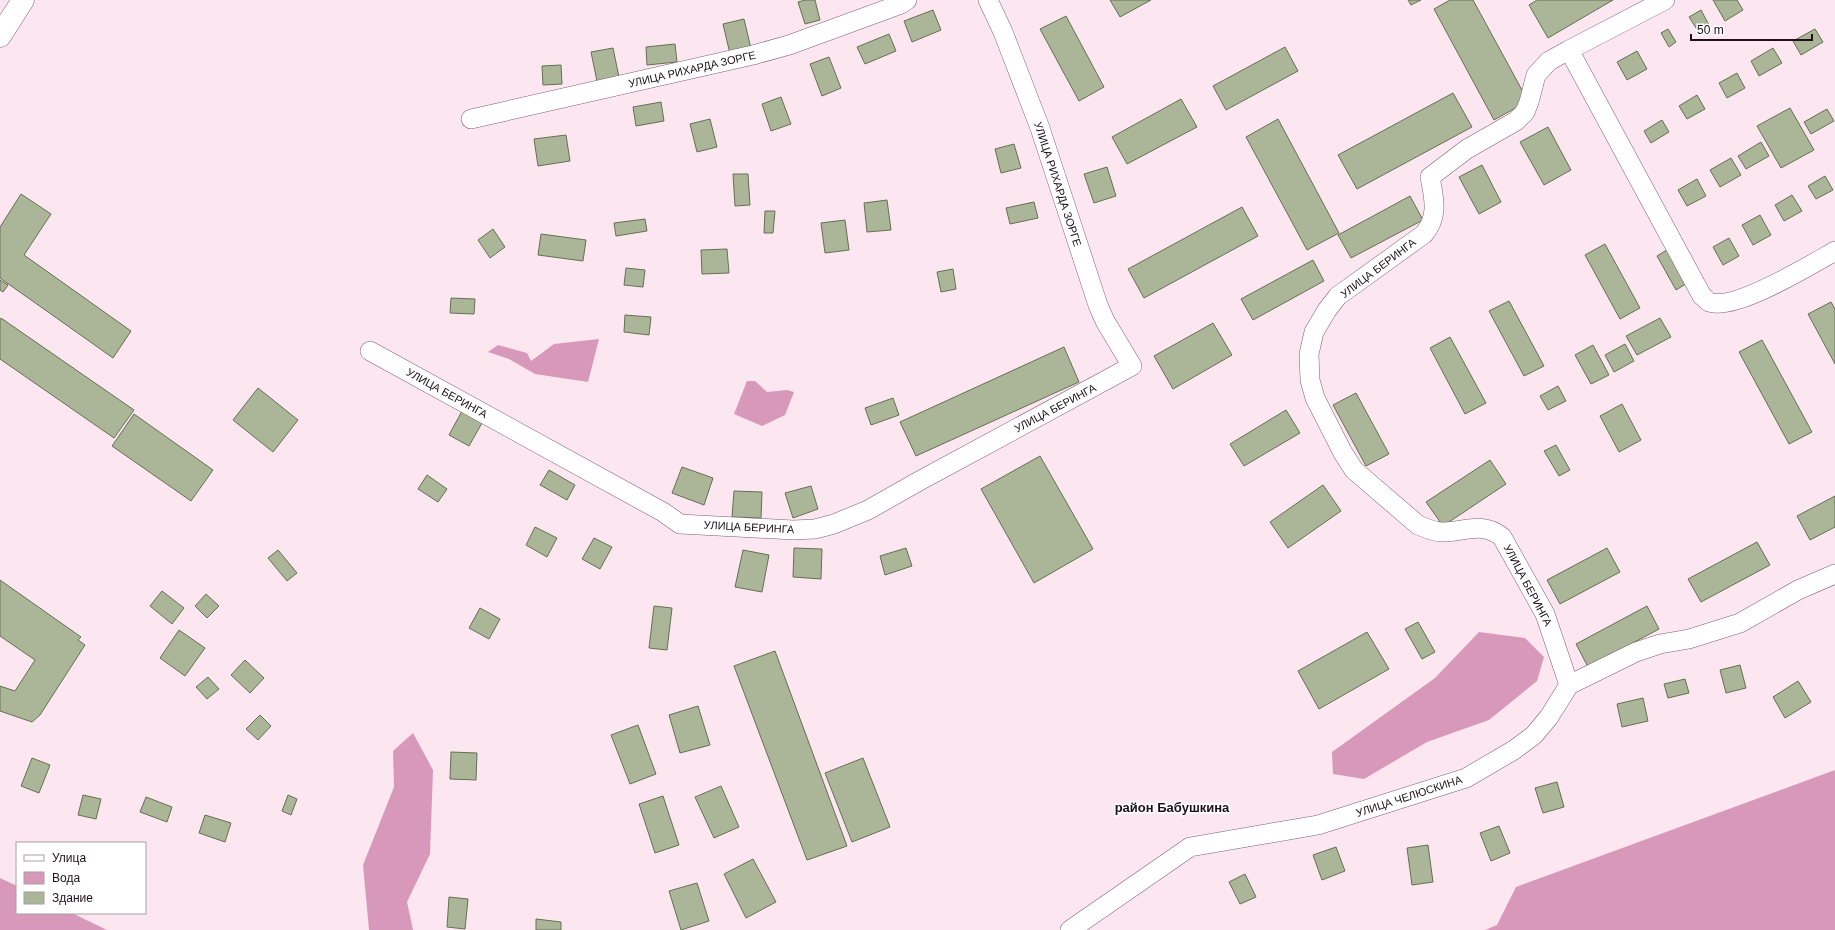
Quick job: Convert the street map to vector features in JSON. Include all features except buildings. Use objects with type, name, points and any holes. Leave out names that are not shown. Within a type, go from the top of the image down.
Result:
[{"type":"main road","points":[[0,36],[23,0]]},
{"type":"street","name":"УЛИЦА РИХАРДА ЗОРГЕ","points":[[471,119],[753,55],[789,45],[901,4],[907,0]]},
{"type":"street","name":"УЛИЦА РИХАРДА ЗОРГЕ","points":[[988,0],[1004,32],[1040,128],[1098,304],[1105,321],[1132,366]]},
{"type":"street","name":"УЛИЦА БЕРИНГА","points":[[1568,685],[1545,614],[1502,537],[1495,531],[1486,528],[1442,532],[1430,530],[1418,525],[1354,470],[1343,453],[1315,398],[1310,380],[1309,354],[1314,332],[1327,310],[1338,296],[1424,234],[1431,226],[1435,205],[1430,177],[1467,149],[1516,121],[1525,112],[1536,75],[1549,61],[1665,0]]},
{"type":"street","points":[[1569,50],[1696,286],[1702,296],[1709,302],[1718,303],[1747,296],[1769,288],[1835,251]]},
{"type":"street","name":"УЛИЦА БЕРИНГА","points":[[370,351],[656,508],[680,524],[793,530],[815,529],[834,524],[868,510],[1132,366]]},
{"type":"street","points":[[1568,685],[1636,652],[1715,632],[1740,623],[1798,590],[1835,574]]},
{"type":"street","name":"УЛИЦА ЧЕЛЮСКИНА","points":[[1070,930],[1190,848],[1318,825],[1466,778],[1514,750],[1534,735],[1549,717],[1568,685]]},
{"type":"water","points":[[599,339],[588,382],[535,374],[509,359],[488,352],[498,345],[527,353],[531,361],[554,344]]},
{"type":"water","points":[[747,381],[755,381],[767,392],[787,390],[794,392],[785,415],[762,426],[734,414]]},
{"type":"water","points":[[1479,632],[1525,638],[1544,657],[1537,681],[1489,720],[1427,742],[1364,779],[1333,774],[1332,752],[1435,678]]},
{"type":"water","points":[[413,733],[433,770],[430,854],[407,902],[413,930],[369,930],[363,865],[394,787],[393,751]]},
{"type":"water","points":[[1835,770],[1835,930],[1485,930],[1497,925],[1516,887]]},
{"type":"water","points":[[0,878],[16,886],[16,914],[74,914],[107,930],[0,930]]},
{"type":"district","name":"район Бабушкина","points":[[1172,807]]}]
